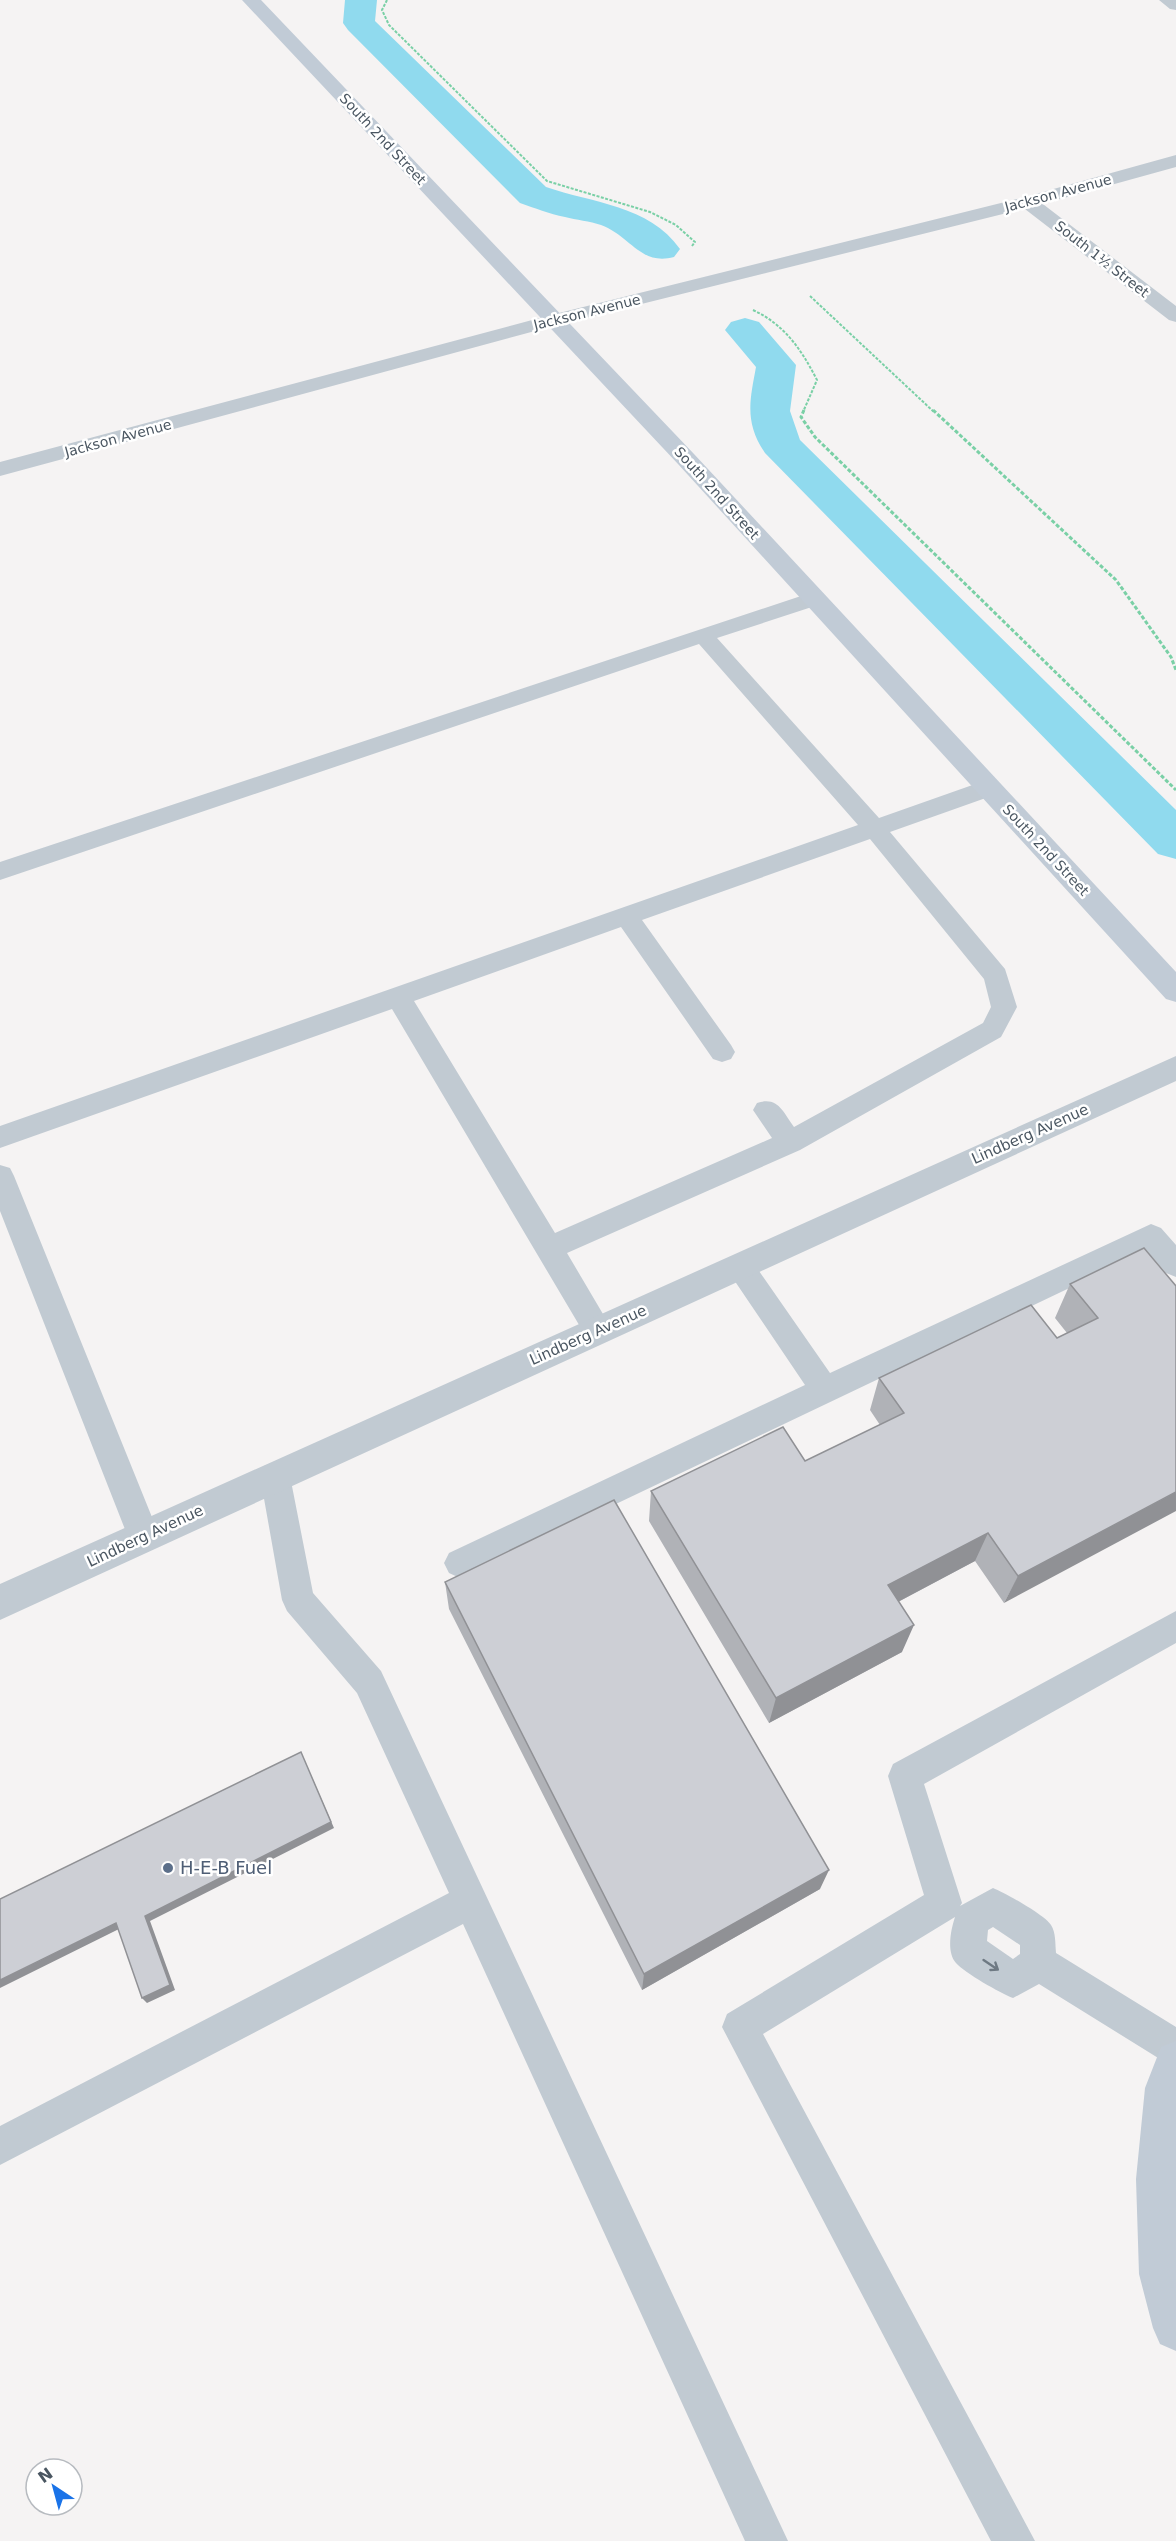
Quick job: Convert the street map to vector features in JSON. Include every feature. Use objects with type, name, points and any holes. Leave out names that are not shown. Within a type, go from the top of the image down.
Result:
[{"type":"main road","name":"South 2nd Street","points":[[251,0],[686,459],[1176,991]]},
{"type":"main road","points":[[1176,2062],[1167,2088],[1158,2179],[1162,2274],[1176,2328]]},
{"type":"street","points":[[1168,0],[1176,5]]},
{"type":"street","name":"Jackson Avenue","points":[[0,469],[554,320],[1028,202],[1176,161]]},
{"type":"street","name":"South 1½ Street","points":[[1028,202],[1176,315]]},
{"type":"street","name":"Lindberg Avenue","points":[[0,1602],[1176,1068]]},
{"type":"lane","points":[[0,871],[813,599]]},
{"type":"lane","points":[[550,1248],[790,1142],[992,1030],[1004,1007],[996,976],[874,828],[704,635]]},
{"type":"lane","points":[[0,1137],[989,788]]},
{"type":"lane","points":[[626,916],[722,1052]]},
{"type":"lane","points":[[398,996],[598,1331]]},
{"type":"lane","points":[[766,1110],[790,1142]]},
{"type":"lane","points":[[0,1176],[144,1537]]},
{"type":"lane","points":[[460,1563],[1151,1236],[1176,1265]]},
{"type":"lane","points":[[740,1266],[825,1390]]},
{"type":"lane","points":[[275,1476],[298,1600],[369,1682],[767,2541]]},
{"type":"lane","points":[[1176,1626],[905,1776],[957,1911],[968,1950],[1013,1980],[1039,1964],[1176,2048]]},
{"type":"lane","points":[[0,2146],[471,1901]]},
{"type":"lane","points":[[957,1911],[740,2027],[1014,2541]]},
{"type":"path","points":[[387,0],[382,10],[389,25],[547,181],[564,188],[626,204],[671,222],[690,235],[695,242],[692,248]]},
{"type":"path","points":[[777,265],[1116,580],[1171,657],[1176,670]]},
{"type":"path","points":[[753,310],[768,316],[801,346],[817,380],[801,417],[815,437],[1176,790]]},
{"type":"building","points":[[1144,1248],[1176,1286],[1176,1492],[1018,1576],[988,1533],[888,1585],[914,1625],[776,1698],[651,1491],[783,1427],[805,1461],[904,1413],[879,1378],[1031,1305],[1057,1338],[1098,1318],[1070,1284]]},
{"type":"building","points":[[614,1500],[829,1870],[644,1974],[445,1582]]},
{"type":"building","name":"H-E-B Fuel","points":[[301,1752],[331,1822],[145,1916],[170,1985],[142,1998],[116,1923],[0,1980],[0,1899]]},
{"type":"waterway","points":[[361,0],[359,23],[533,195],[567,207],[613,216],[646,236],[661,249]]},
{"type":"waterway","points":[[745,330],[776,365],[769,411],[780,444],[1176,841]]},
{"type":"place","name":"H-E-B Fuel","points":[[168,1868]]}]
